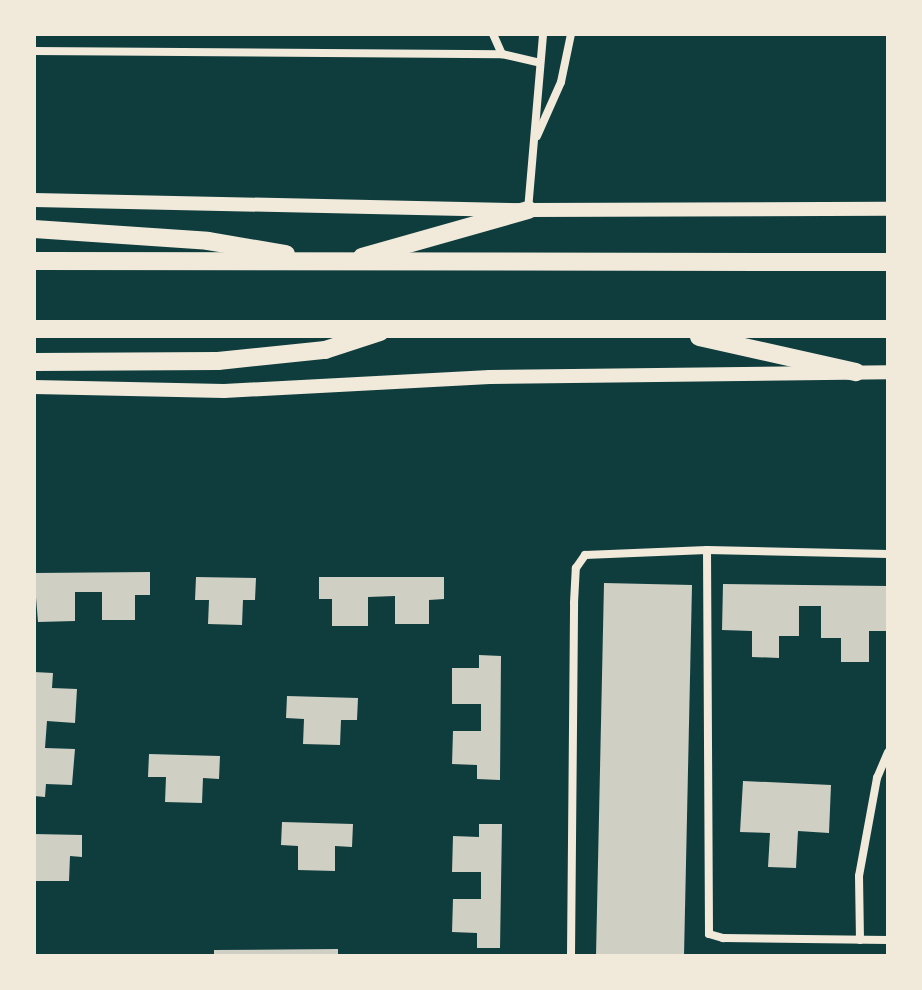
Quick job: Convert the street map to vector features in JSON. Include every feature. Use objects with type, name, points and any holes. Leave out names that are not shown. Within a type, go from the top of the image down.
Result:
[{"type":"highway","points":[[34,229],[208,241],[338,263],[528,210]]},
{"type":"highway","points":[[34,261],[888,262]]},
{"type":"highway","points":[[34,329],[397,326],[888,329]]},
{"type":"highway","points":[[34,362],[218,361],[325,350],[397,326]]},
{"type":"highway","points":[[665,330],[856,372]]},
{"type":"main road","points":[[34,200],[528,210],[888,209]]},
{"type":"main road","points":[[34,387],[224,391],[490,377],[888,372]]},
{"type":"street","points":[[493,34],[502,54]]},
{"type":"street","points":[[528,210],[535,140],[537,62],[543,34]]},
{"type":"street","points":[[535,140],[561,82],[571,34]]},
{"type":"street","points":[[34,51],[502,54],[537,62]]},
{"type":"street","points":[[571,956],[576,568],[585,555],[605,551],[707,550],[888,554]]},
{"type":"street","points":[[707,550],[709,934],[723,938],[888,940]]},
{"type":"street","points":[[860,940],[859,876],[877,778],[888,752]]},
{"type":"building","points":[[150,572],[150,595],[135,595],[135,620],[102,620],[102,592],[75,592],[75,621],[38,622],[34,573]]},
{"type":"building","points":[[196,577],[256,578],[255,600],[243,600],[242,625],[208,624],[209,600],[195,600]]},
{"type":"building","points":[[319,577],[444,577],[444,599],[429,600],[429,624],[395,624],[395,596],[368,597],[368,626],[332,626],[332,599],[319,599]]},
{"type":"building","points":[[604,583],[692,585],[684,956],[596,956]]},
{"type":"building","points":[[723,584],[888,586],[888,631],[869,631],[869,662],[841,662],[841,638],[821,638],[821,606],[799,606],[799,636],[779,636],[779,658],[752,657],[752,631],[722,630]]},
{"type":"building","points":[[479,655],[501,656],[500,780],[477,779],[477,765],[452,764],[453,731],[481,731],[481,704],[452,704],[452,668],[479,668]]},
{"type":"building","points":[[34,672],[53,673],[52,688],[77,689],[75,723],[47,721],[45,748],[75,749],[72,785],[46,784],[45,797],[34,796]]},
{"type":"building","points":[[287,696],[358,698],[357,720],[341,720],[340,745],[303,744],[304,719],[286,718]]},
{"type":"building","points":[[149,754],[220,756],[219,779],[203,778],[202,803],[165,802],[166,777],[148,777]]},
{"type":"building","points":[[743,781],[831,785],[829,833],[798,831],[796,868],[768,867],[770,833],[740,832]]},
{"type":"building","points":[[282,822],[353,824],[352,847],[335,846],[335,871],[298,870],[298,846],[281,845]]},
{"type":"building","points":[[479,824],[502,824],[500,948],[477,948],[477,933],[452,932],[453,899],[481,899],[481,872],[452,872],[453,836],[479,837]]},
{"type":"building","points":[[34,834],[82,835],[82,857],[70,856],[69,881],[35,881]]},
{"type":"building","points":[[338,949],[338,956],[214,956],[214,950]]}]
